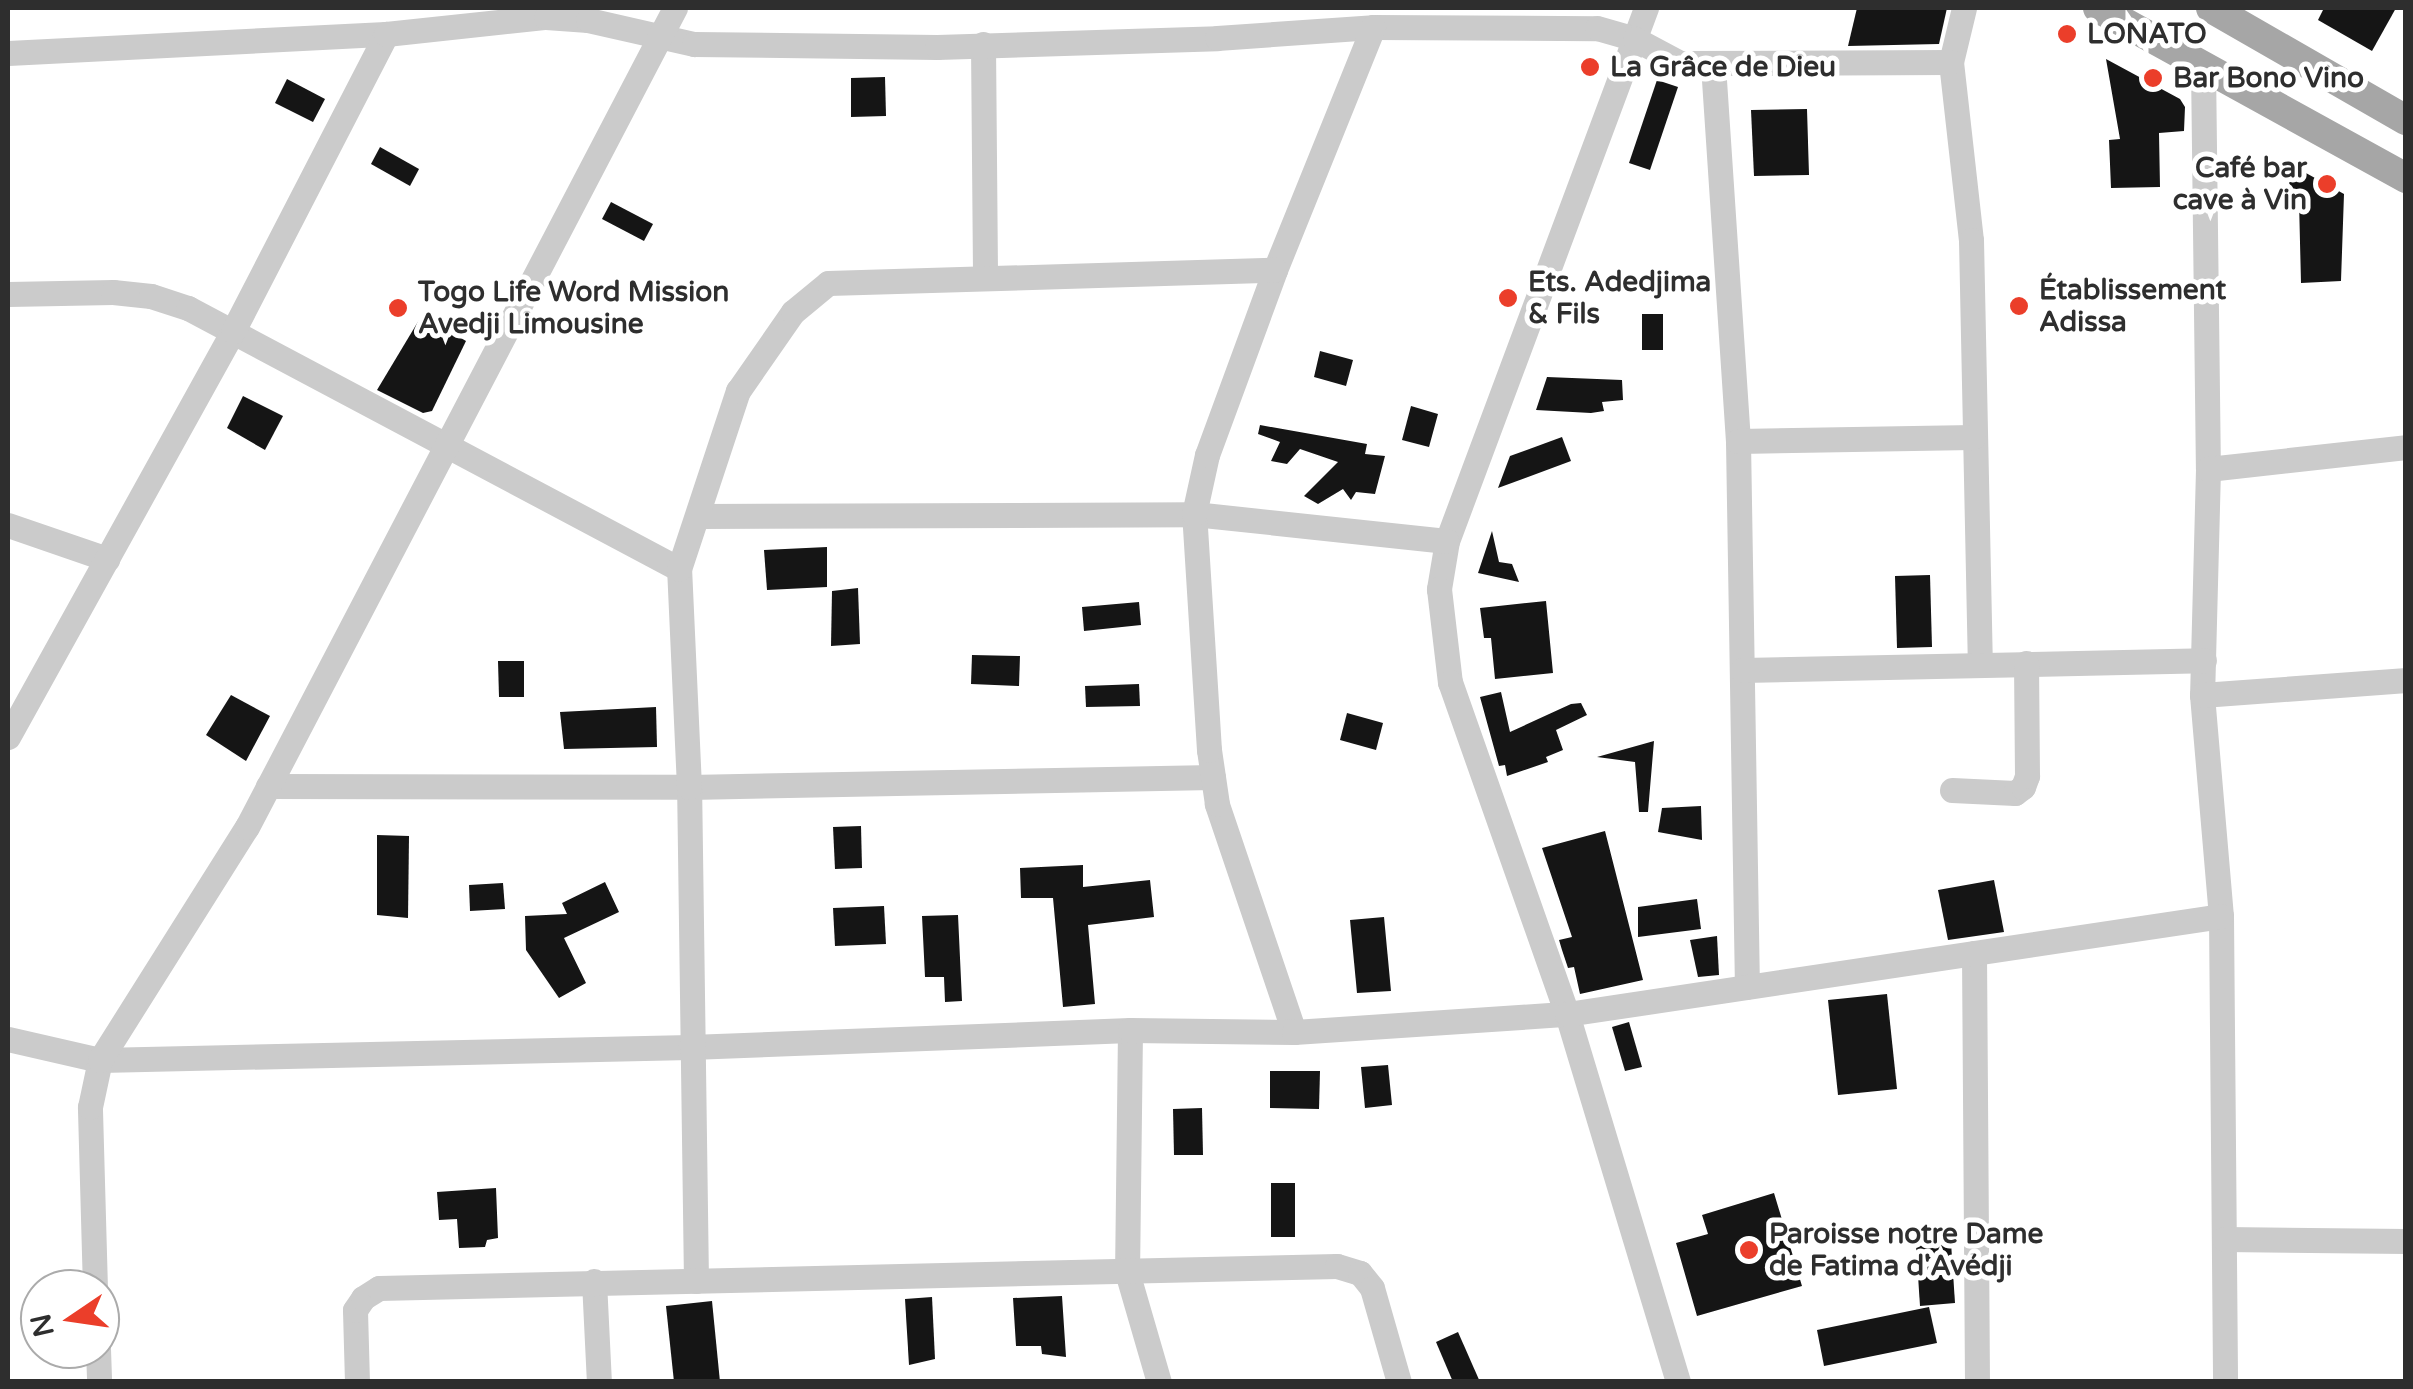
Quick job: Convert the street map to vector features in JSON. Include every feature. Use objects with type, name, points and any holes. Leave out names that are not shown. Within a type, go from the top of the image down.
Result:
[{"type":"main road","points":[[2098,8],[2406,178]]},
{"type":"main road","points":[[2211,8],[2406,120]]},
{"type":"street","points":[[94,1269],[90,1107],[100,1060],[268,786],[675,8]]},
{"type":"street","points":[[1646,8],[1447,541],[1439,588],[1450,682],[1566,1014],[1678,1382]]},
{"type":"street","points":[[1964,8],[1951,62],[1972,240],[1980,664]]},
{"type":"street","points":[[8,53],[386,34],[546,17],[588,20],[694,44],[984,44],[1217,38],[1374,26],[1597,28],[1634,38],[1680,62],[1951,62]]},
{"type":"street","points":[[1294,1032],[1217,804],[1194,514],[1207,455],[1275,270],[1374,26]]},
{"type":"street","points":[[8,737],[233,331],[386,34]]},
{"type":"street","points":[[984,44],[985,277]]},
{"type":"street","points":[[1712,65],[1738,441],[1747,987]]},
{"type":"street","points":[[2203,66],[2208,469],[2202,694],[2221,916],[2225,1382]]},
{"type":"street","points":[[696,1281],[689,787],[679,568],[700,516],[738,390],[793,312],[814,292],[845,281],[1275,270]]},
{"type":"street","points":[[8,294],[151,296],[188,308],[679,568]]},
{"type":"street","points":[[1738,441],[1973,437]]},
{"type":"street","points":[[2208,469],[2406,447]]},
{"type":"street","points":[[700,516],[1194,514],[1447,541]]},
{"type":"street","points":[[8,525],[107,559]]},
{"type":"street","points":[[1742,670],[2204,660]]},
{"type":"street","points":[[1952,790],[2015,793],[2022,787],[2027,776],[2026,664]]},
{"type":"street","points":[[2202,694],[2406,680]]},
{"type":"street","points":[[268,786],[689,787],[1213,777]]},
{"type":"street","points":[[8,1039],[100,1060],[690,1047],[1130,1030],[1294,1032],[1566,1014],[2221,916]]},
{"type":"street","points":[[1974,953],[1977,1382]]},
{"type":"street","points":[[1130,1030],[1128,1272],[1160,1382]]},
{"type":"street","points":[[2224,1240],[2406,1241]]},
{"type":"street","points":[[358,1382],[355,1310],[363,1298],[379,1288],[1337,1266],[1360,1273],[1372,1288],[1399,1382]]},
{"type":"street","points":[[594,1281],[599,1382]]},
{"type":"building","points":[[1857,8],[1947,8],[1939,44],[1848,46]]},
{"type":"building","points":[[2324,8],[2396,8],[2372,51],[2318,20]]},
{"type":"building","points":[[2106,59],[2180,99],[2185,107],[2184,131],[2159,133],[2160,187],[2111,188],[2109,140],[2120,139]]},
{"type":"building","points":[[885,77],[886,116],[851,117],[851,78]]},
{"type":"building","points":[[287,79],[325,99],[313,122],[275,103]]},
{"type":"building","points":[[1657,80],[1678,87],[1650,170],[1629,163]]},
{"type":"building","points":[[1807,109],[1809,175],[1754,176],[1751,110]]},
{"type":"building","points":[[380,147],[419,169],[410,186],[371,164]]},
{"type":"building","points":[[2286,162],[2344,194],[2341,281],[2301,283],[2299,201],[2292,201]]},
{"type":"building","points":[[611,202],[653,224],[644,241],[602,219]]},
{"type":"building","points":[[1642,314],[1663,314],[1663,350],[1642,350]]},
{"type":"building","points":[[422,315],[466,341],[432,411],[423,413],[377,390]]},
{"type":"building","points":[[1320,351],[1353,360],[1346,386],[1314,377]]},
{"type":"building","points":[[1547,377],[1622,380],[1623,400],[1602,402],[1604,411],[1591,413],[1536,410]]},
{"type":"building","points":[[243,396],[283,416],[265,450],[227,428]]},
{"type":"building","points":[[1411,406],[1438,414],[1429,447],[1402,440]]},
{"type":"building","points":[[1260,425],[1367,444],[1365,454],[1385,456],[1375,494],[1356,492],[1351,500],[1343,489],[1318,504],[1304,496],[1338,462],[1300,449],[1287,464],[1271,461],[1280,442],[1258,434]]},
{"type":"building","points":[[1562,437],[1571,461],[1498,488],[1510,456]]},
{"type":"building","points":[[1492,531],[1499,562],[1512,564],[1519,582],[1478,573]]},
{"type":"building","points":[[827,547],[827,587],[767,590],[764,550]]},
{"type":"building","points":[[1930,575],[1932,647],[1897,648],[1895,576]]},
{"type":"building","points":[[858,588],[860,644],[831,646],[832,591]]},
{"type":"building","points":[[1546,601],[1553,673],[1495,679],[1491,638],[1484,638],[1480,608]]},
{"type":"building","points":[[1139,602],[1141,625],[1084,631],[1082,607]]},
{"type":"building","points":[[972,655],[1020,656],[1019,686],[971,684]]},
{"type":"building","points":[[498,661],[524,661],[524,697],[499,697]]},
{"type":"building","points":[[1139,684],[1140,706],[1086,707],[1085,686]]},
{"type":"building","points":[[1501,692],[1510,732],[1571,704],[1581,703],[1587,715],[1556,730],[1563,750],[1546,757],[1548,762],[1507,776],[1505,765],[1499,766],[1480,697]]},
{"type":"building","points":[[231,695],[270,716],[246,761],[206,735]]},
{"type":"building","points":[[656,707],[657,747],[564,749],[560,712]]},
{"type":"building","points":[[1347,713],[1383,723],[1376,750],[1340,740]]},
{"type":"building","points":[[1654,741],[1648,812],[1639,812],[1635,762],[1597,757]]},
{"type":"building","points":[[1701,806],[1702,840],[1658,832],[1662,808]]},
{"type":"building","points":[[861,826],[862,868],[835,869],[833,827]]},
{"type":"building","points":[[1605,831],[1643,980],[1580,994],[1574,967],[1568,968],[1559,940],[1572,937],[1542,848]]},
{"type":"building","points":[[377,835],[409,836],[408,918],[377,915]]},
{"type":"building","points":[[1083,865],[1083,887],[1150,880],[1154,917],[1088,925],[1095,1004],[1063,1007],[1053,898],[1021,898],[1020,868]]},
{"type":"building","points":[[1994,880],[2004,932],[1948,940],[1938,890]]},
{"type":"building","points":[[605,882],[619,912],[564,938],[586,983],[559,998],[526,950],[525,916],[567,914],[562,903]]},
{"type":"building","points":[[503,883],[505,909],[470,911],[469,885]]},
{"type":"building","points":[[1697,899],[1701,929],[1638,937],[1638,907]]},
{"type":"building","points":[[884,906],[886,944],[835,946],[833,908]]},
{"type":"building","points":[[958,915],[962,1001],[945,1002],[944,977],[925,977],[922,916]]},
{"type":"building","points":[[1384,917],[1391,991],[1357,993],[1350,920]]},
{"type":"building","points":[[1717,936],[1719,975],[1698,977],[1690,940]]},
{"type":"building","points":[[1887,994],[1897,1089],[1838,1095],[1828,1000]]},
{"type":"building","points":[[1629,1022],[1642,1067],[1625,1071],[1612,1027]]},
{"type":"building","points":[[1388,1065],[1392,1105],[1365,1108],[1361,1067]]},
{"type":"building","points":[[1270,1071],[1320,1071],[1319,1109],[1270,1108]]},
{"type":"building","points":[[1202,1108],[1203,1155],[1174,1155],[1173,1109]]},
{"type":"building","points":[[1271,1183],[1295,1183],[1295,1237],[1271,1237]]},
{"type":"building","points":[[496,1188],[498,1238],[487,1240],[485,1247],[459,1248],[457,1219],[439,1220],[437,1192]]},
{"type":"building","points":[[1774,1193],[1802,1286],[1697,1316],[1676,1243],[1708,1234],[1702,1215]]},
{"type":"building","points":[[1951,1242],[1955,1303],[1920,1306],[1916,1245]]},
{"type":"building","points":[[1062,1296],[1066,1357],[1042,1354],[1041,1346],[1016,1346],[1013,1298]]},
{"type":"building","points":[[932,1297],[935,1359],[909,1365],[905,1299]]},
{"type":"building","points":[[712,1301],[720,1382],[674,1382],[666,1306]]},
{"type":"building","points":[[1929,1307],[1937,1343],[1824,1366],[1817,1330]]},
{"type":"building","points":[[1458,1332],[1480,1382],[1453,1382],[1436,1342]]},
{"type":"place","name":"LONATO","points":[[2067,34]]},
{"type":"place","name":"La Grâce de Dieu","points":[[1590,67]]},
{"type":"place","name":"Bar Bono Vino","points":[[2153,78]]},
{"type":"place","name":"Café bar cave à Vin","points":[[2327,184]]},
{"type":"place","name":"Ets. Adedjima & Fils","points":[[1508,298]]},
{"type":"place","name":"Établissement Adissa","points":[[2019,306]]},
{"type":"place","name":"Togo Life Word Mission Avedji Limousine","points":[[398,308]]},
{"type":"place","name":"Paroisse notre Dame de Fatima d'Avédji","points":[[1749,1250]]}]
